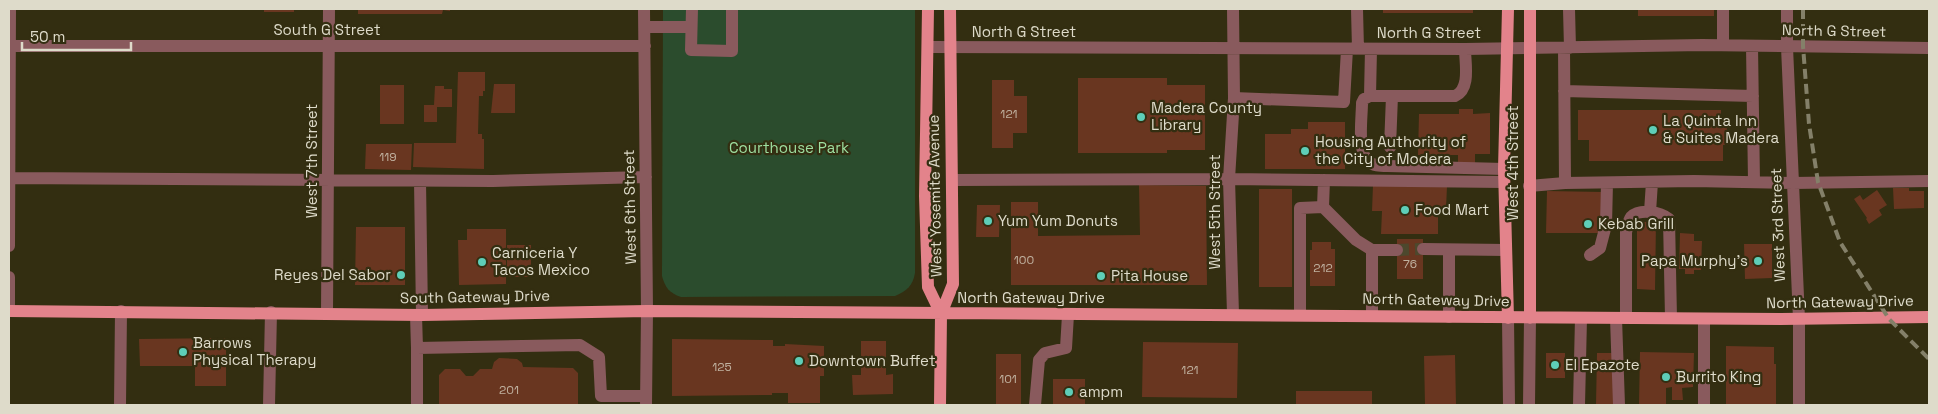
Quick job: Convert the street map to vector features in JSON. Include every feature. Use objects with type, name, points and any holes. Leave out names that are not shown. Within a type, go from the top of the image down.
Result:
[{"type":"main road","name":"West Yosemite Avenue","points":[[928,9],[926,196],[928,287],[942,314]]},
{"type":"main road","name":"West Yosemite Avenue","points":[[942,314],[953,284],[950,9]]},
{"type":"main road","name":"West 4th Street","points":[[1508,9],[1504,176],[1508,318]]},
{"type":"main road","name":"West 4th Street","points":[[1530,9],[1530,318]]},
{"type":"main road","name":"South Gateway Drive","points":[[9,311],[271,312],[419,315],[647,311],[942,314]]},
{"type":"main road","name":"North Gateway Drive","points":[[942,314],[1233,314],[1508,318],[1799,319],[1929,317]]},
{"type":"main road","points":[[940,405],[942,314]]},
{"type":"street","points":[[9,246],[10,9]]},
{"type":"street","name":"West 7th Street","points":[[327,313],[329,9]]},
{"type":"street","name":"West 6th Street","points":[[644,9],[646,400]]},
{"type":"street","points":[[692,9],[691,50],[732,51],[732,9]]},
{"type":"street","name":"West 5th Street","points":[[1233,9],[1234,98],[1229,179],[1233,314]]},
{"type":"street","points":[[1356,9],[1359,49],[1370,96]]},
{"type":"street","points":[[1565,183],[1564,91],[1569,9]]},
{"type":"street","points":[[1723,9],[1724,45]]},
{"type":"street","name":"West 3rd Street","points":[[1787,9],[1799,319],[1799,405]]},
{"type":"street","points":[[645,27],[691,28]]},
{"type":"street","name":"North G Street","points":[[928,47],[1508,49],[1724,45],[1929,48]]},
{"type":"street","name":"South G Street","points":[[9,46],[645,46]]},
{"type":"street","points":[[1752,46],[1754,182]]},
{"type":"street","points":[[1234,98],[1344,102],[1359,49]]},
{"type":"street","points":[[1466,49],[1464,89],[1460,94],[1455,96],[1370,96],[1364,99],[1362,103],[1362,150],[1369,162],[1376,165],[1504,176]]},
{"type":"street","points":[[1564,91],[1752,96]]},
{"type":"street","points":[[1390,147],[1392,96]]},
{"type":"street","points":[[952,180],[1324,180],[1504,176]]},
{"type":"street","points":[[10,178],[420,181],[646,177]]},
{"type":"street","points":[[1324,180],[1323,207],[1356,240],[1372,250],[1397,250]]},
{"type":"street","points":[[417,405],[420,181]]},
{"type":"street","points":[[1529,186],[1565,183],[1929,181]]},
{"type":"street","points":[[1650,212],[1652,182]]},
{"type":"street","points":[[1590,255],[1600,248],[1606,225],[1607,183]]},
{"type":"street","points":[[1300,315],[1300,208],[1323,207]]},
{"type":"street","points":[[1619,405],[1621,318],[1626,232],[1630,219],[1636,213],[1650,212],[1663,214],[1669,219],[1671,318]]},
{"type":"street","points":[[1423,249],[1506,250]]},
{"type":"street","points":[[1372,250],[1372,316]]},
{"type":"street","points":[[1449,250],[1449,317]]},
{"type":"street","points":[[9,277],[9,311]]},
{"type":"street","points":[[120,405],[121,311]]},
{"type":"street","points":[[269,405],[271,312]]},
{"type":"street","points":[[1035,405],[1039,360],[1045,353],[1066,348],[1068,315]]},
{"type":"street","points":[[1508,318],[1510,405]]},
{"type":"street","points":[[1529,405],[1530,318]]},
{"type":"street","points":[[1580,405],[1581,318]]},
{"type":"street","points":[[1704,318],[1704,405]]},
{"type":"street","points":[[417,348],[580,345],[599,358],[601,401],[646,400]]},
{"type":"green space","name":"Courthouse Park","points":[[663,9],[915,9],[915,273],[913,281],[906,290],[895,296],[681,297],[673,294],[668,289],[662,276]]},
{"type":"building","points":[[264,9],[294,9],[294,12],[264,12]]},
{"type":"building","points":[[358,9],[450,9],[450,11],[443,10],[442,14],[358,14]]},
{"type":"building","points":[[1383,9],[1473,9],[1473,13],[1383,13]]},
{"type":"building","points":[[1638,9],[1714,9],[1714,16],[1638,16]]},
{"type":"building","points":[[458,72],[485,72],[485,91],[483,91],[483,96],[479,96],[478,134],[482,134],[482,139],[484,139],[484,169],[413,167],[414,143],[456,143]]},
{"type":"building","name":"Madera County Library","points":[[1078,78],[1167,78],[1167,85],[1205,85],[1205,150],[1167,150],[1167,153],[1078,153]]},
{"type":"building","points":[[992,80],[1014,80],[1014,96],[1027,96],[1027,133],[1013,133],[1013,148],[992,148]]},
{"type":"building","points":[[494,84],[515,84],[515,113],[491,113]]},
{"type":"building","points":[[380,85],[404,85],[404,124],[380,124]]},
{"type":"building","points":[[435,86],[444,86],[444,89],[452,89],[452,107],[437,107],[437,122],[424,122],[424,105],[434,105]]},
{"type":"building","points":[[1459,109],[1473,109],[1473,114],[1490,113],[1490,154],[1475,154],[1475,163],[1458,163],[1458,155],[1418,155],[1419,114],[1459,114]]},
{"type":"building","name":"La Quinta Inn & Suites Madera","points":[[1578,110],[1721,110],[1721,121],[1727,121],[1727,145],[1723,145],[1723,161],[1589,161],[1589,140],[1578,140]]},
{"type":"building","name":"Housing Authority of the City of Modera","points":[[1308,122],[1345,122],[1345,169],[1265,169],[1265,134],[1291,134],[1291,129],[1308,129]]},
{"type":"building","points":[[366,144],[412,144],[411,170],[365,169]]},
{"type":"building","points":[[1139,185],[1206,186],[1207,285],[1011,285],[1011,202],[1038,202],[1038,236],[1140,235]]},
{"type":"building","name":"Food Mart","points":[[1373,185],[1447,186],[1446,209],[1438,209],[1438,234],[1381,234],[1382,211],[1372,211]]},
{"type":"building","points":[[1893,188],[1909,188],[1909,191],[1924,191],[1924,208],[1894,209]]},
{"type":"building","points":[[1259,189],[1292,189],[1292,287],[1259,287]]},
{"type":"building","points":[[1877,190],[1887,205],[1879,210],[1882,215],[1869,224],[1854,199],[1860,195],[1863,200]]},
{"type":"building","points":[[1547,191],[1603,192],[1602,233],[1546,233]]},
{"type":"building","name":"Yum Yum Donuts","points":[[977,205],[1000,205],[999,237],[976,237]]},
{"type":"building","points":[[1637,222],[1656,222],[1655,290],[1637,289]]},
{"type":"building","points":[[356,227],[405,227],[405,285],[355,285]]},
{"type":"building","name":"Carniceria Y Tacos Mexico","points":[[467,229],[506,229],[506,284],[459,285],[458,240],[467,240]]},
{"type":"building","points":[[1680,233],[1694,234],[1694,241],[1702,241],[1701,270],[1694,270],[1694,274],[1685,274],[1685,269],[1679,269]]},
{"type":"building","points":[[1397,239],[1423,239],[1423,279],[1397,279]]},
{"type":"building","points":[[1312,242],[1331,242],[1331,249],[1335,249],[1335,286],[1310,286],[1310,250],[1312,250]]},
{"type":"building","name":"Papa Murphy's","points":[[1744,244],[1772,244],[1772,278],[1745,279]]},
{"type":"building","points":[[507,245],[531,245],[531,277],[507,277]]},
{"type":"building","name":"Barrows Physical Therapy","points":[[226,338],[226,386],[195,386],[195,366],[140,366],[139,339]]},
{"type":"building","points":[[672,339],[773,340],[773,346],[785,346],[785,344],[824,346],[824,376],[820,376],[820,403],[788,403],[788,393],[772,393],[772,395],[672,396]]},
{"type":"building","points":[[861,341],[886,341],[886,375],[893,374],[893,394],[853,395],[852,375],[861,375]]},
{"type":"building","points":[[1143,342],[1238,343],[1237,398],[1142,397]]},
{"type":"building","points":[[1726,346],[1774,347],[1776,405],[1726,405]]},
{"type":"building","name":"Burrito King","points":[[1640,352],[1694,353],[1693,387],[1682,388],[1683,400],[1672,400],[1672,387],[1666,388],[1666,405],[1639,405]]},
{"type":"building","name":"El Epazote","points":[[1546,353],[1565,353],[1565,378],[1546,378]]},
{"type":"building","points":[[1597,353],[1614,353],[1617,405],[1596,405]]},
{"type":"building","points":[[996,354],[1021,354],[1021,405],[996,405]]},
{"type":"building","points":[[1455,355],[1456,405],[1425,405],[1424,356]]},
{"type":"building","points":[[499,358],[517,359],[522,363],[523,367],[573,368],[578,373],[578,405],[439,405],[439,375],[445,369],[460,369],[466,376],[473,376],[480,369],[492,369],[494,362]]},
{"type":"building","name":"ampm","points":[[1053,379],[1085,379],[1085,405],[1053,405]]},
{"type":"building","points":[[1296,391],[1372,391],[1372,405],[1296,405]]},
{"type":"tunnel","points":[[1397,250],[1423,249]]},
{"type":"railway","points":[[1803,9],[1803,46],[1809,124],[1818,182],[1840,242],[1889,319],[1929,359]]},
{"type":"place","name":"Madera County Library","points":[[1141,117]]},
{"type":"place","name":"La Quinta Inn & Suites Madera","points":[[1653,130]]},
{"type":"place","name":"Housing Authority of the City of Modera","points":[[1305,151]]},
{"type":"place","name":"Food Mart","points":[[1405,210]]},
{"type":"place","name":"Yum Yum Donuts","points":[[988,221]]},
{"type":"place","name":"Kebab Grill","points":[[1588,224]]},
{"type":"place","name":"Papa Murphy's","points":[[1758,261]]},
{"type":"place","name":"Carniceria Y Tacos Mexico","points":[[482,262]]},
{"type":"place","name":"Reyes Del Sabor","points":[[401,275]]},
{"type":"place","name":"Pita House","points":[[1101,276]]},
{"type":"place","name":"Barrows Physical Therapy","points":[[183,352]]},
{"type":"place","name":"Downtown Buffet","points":[[799,361]]},
{"type":"place","name":"El Epazote","points":[[1555,365]]},
{"type":"place","name":"Burrito King","points":[[1666,377]]},
{"type":"place","name":"ampm","points":[[1069,392]]}]
